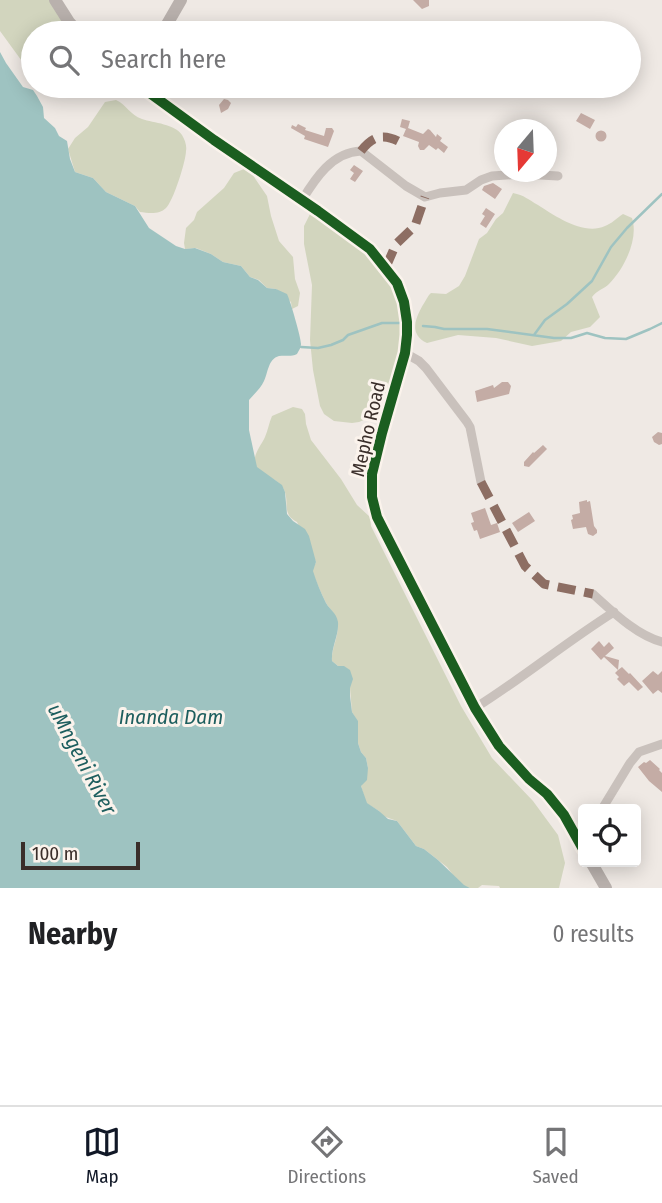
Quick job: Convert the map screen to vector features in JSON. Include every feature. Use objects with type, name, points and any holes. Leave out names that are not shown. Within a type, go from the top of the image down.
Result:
[{"type":"street","points":[[55,0],[68,21]]},
{"type":"street","points":[[169,21],[181,0]]},
{"type":"street","name":"Mepho Road","points":[[156,98],[370,249],[397,283],[407,322],[405,353],[372,474],[372,497],[377,517],[475,708],[499,746],[529,779],[547,794],[578,838]]},
{"type":"street","points":[[302,200],[321,172],[334,161],[355,151],[361,151],[406,186],[425,197],[466,190],[486,177],[522,174],[558,176]]},
{"type":"street","points":[[405,353],[426,368],[470,427],[481,482]]},
{"type":"street","points":[[593,594],[643,633],[662,642]]},
{"type":"street","points":[[475,708],[614,612]]},
{"type":"street","points":[[605,804],[639,752],[662,744]]},
{"type":"street","points":[[594,867],[606,888]]},
{"type":"green space","points":[[0,0],[50,0],[62,21],[21,21],[21,60],[0,31]]},
{"type":"green space","points":[[116,100],[138,117],[174,128],[185,141],[185,156],[179,181],[169,204],[160,212],[140,212],[135,206],[106,192],[93,178],[75,172],[68,149],[75,138],[88,127],[105,102]]},
{"type":"green space","points":[[244,169],[250,171],[267,196],[279,241],[293,257],[295,279],[300,293],[298,306],[292,309],[291,302],[276,289],[267,288],[259,280],[250,277],[241,266],[223,262],[196,248],[185,249],[186,228],[197,212],[224,188],[234,173]]},
{"type":"green space","points":[[513,193],[579,227],[597,228],[609,224],[623,214],[632,218],[632,244],[625,262],[609,284],[592,297],[600,317],[590,327],[571,332],[561,341],[532,346],[496,338],[458,335],[427,343],[416,333],[415,327],[422,307],[431,293],[446,294],[459,286],[479,239],[503,213]]},
{"type":"green space","points":[[310,214],[366,253],[392,286],[399,304],[399,355],[390,386],[377,412],[359,422],[334,421],[324,414],[320,406],[310,340],[312,285],[304,244],[304,226]]},
{"type":"green space","points":[[293,407],[302,409],[311,440],[357,505],[370,517],[371,526],[461,706],[492,758],[533,801],[558,835],[565,863],[559,888],[464,886],[447,867],[416,846],[397,821],[383,816],[366,803],[361,786],[368,768],[358,743],[358,722],[352,712],[350,688],[338,666],[332,661],[338,627],[336,619],[312,571],[316,562],[297,522],[287,511],[283,488],[255,464],[255,456],[272,416]]},
{"type":"water","name":"Inanda Dam","points":[[0,52],[21,84],[21,98],[38,98],[43,107],[44,118],[59,136],[67,141],[75,172],[93,178],[106,192],[135,206],[149,228],[176,246],[195,248],[223,262],[241,266],[250,277],[267,288],[287,294],[301,345],[297,354],[279,356],[273,360],[263,384],[249,400],[249,430],[257,467],[282,485],[287,514],[305,529],[309,536],[316,562],[314,575],[338,622],[332,661],[350,670],[353,679],[350,688],[352,712],[358,721],[358,743],[368,768],[367,780],[361,786],[367,803],[388,819],[397,821],[416,846],[424,849],[470,888],[0,888]]},
{"type":"building","points":[[413,0],[429,0],[429,6],[422,9]]},
{"type":"building","points":[[224,99],[231,103],[228,109],[221,113],[219,105]]},
{"type":"building","points":[[581,113],[595,120],[590,129],[576,121]]},
{"type":"building","points":[[402,119],[410,121],[408,128],[423,134],[428,129],[436,137],[437,134],[442,138],[440,141],[448,147],[444,153],[429,145],[420,150],[419,142],[403,136],[406,129],[400,127]]},
{"type":"building","points":[[298,124],[306,128],[305,130],[324,136],[326,128],[332,128],[334,131],[328,147],[304,139],[305,136],[291,128],[292,125],[296,127]]},
{"type":"building","points":[[601,130],[607,136],[601,142],[595,136]]},
{"type":"building","points":[[354,165],[363,171],[355,182],[350,179],[354,173],[350,170]]},
{"type":"building","points":[[493,183],[502,189],[495,199],[482,190],[484,186]]},
{"type":"building","points":[[486,208],[495,214],[486,228],[480,224]]},
{"type":"building","points":[[502,382],[508,382],[511,386],[509,394],[477,402],[475,391],[493,385],[494,388]]},
{"type":"building","points":[[658,432],[662,433],[662,444],[659,445],[652,437]]},
{"type":"building","points":[[543,445],[547,449],[529,467],[524,466],[524,462],[533,452]]},
{"type":"building","points":[[590,501],[597,530],[593,536],[588,534],[586,527],[573,529],[571,520],[572,515],[580,513],[579,502]]},
{"type":"building","points":[[485,508],[491,525],[497,523],[500,532],[480,539],[471,523],[474,522],[471,513]]},
{"type":"building","points":[[529,512],[535,521],[518,532],[512,523]]},
{"type":"building","points":[[599,641],[604,647],[609,642],[614,648],[605,656],[619,660],[618,670],[604,657],[601,660],[591,649]]},
{"type":"building","points":[[622,667],[643,687],[638,691],[629,682],[624,686],[615,673]]},
{"type":"building","points":[[653,671],[658,675],[662,671],[662,693],[658,690],[653,694],[642,681]]},
{"type":"building","points":[[650,760],[662,773],[662,792],[638,767]]},
{"type":"waterway","points":[[534,335],[545,320],[592,281],[611,247],[662,194]]},
{"type":"waterway","points":[[301,347],[318,348],[331,345],[348,335],[382,323],[403,323]]},
{"type":"waterway","points":[[423,326],[487,329],[554,338],[571,338],[587,333],[605,338],[626,339],[662,323]]},
{"type":"marked path","points":[[361,151],[369,142],[378,138],[387,137],[398,141]]},
{"type":"marked path","points":[[386,267],[396,244],[415,226],[425,197]]},
{"type":"marked path","points":[[481,482],[525,566],[544,584],[593,594]]},
{"type":"cycle path","points":[[156,98],[370,249],[397,283],[404,302],[407,335],[405,353],[372,474],[372,497],[377,517],[475,708],[499,746],[529,779],[547,794],[564,815],[578,840]]},
{"type":"water label","name":"uMngeni River","points":[[82,759]]}]
